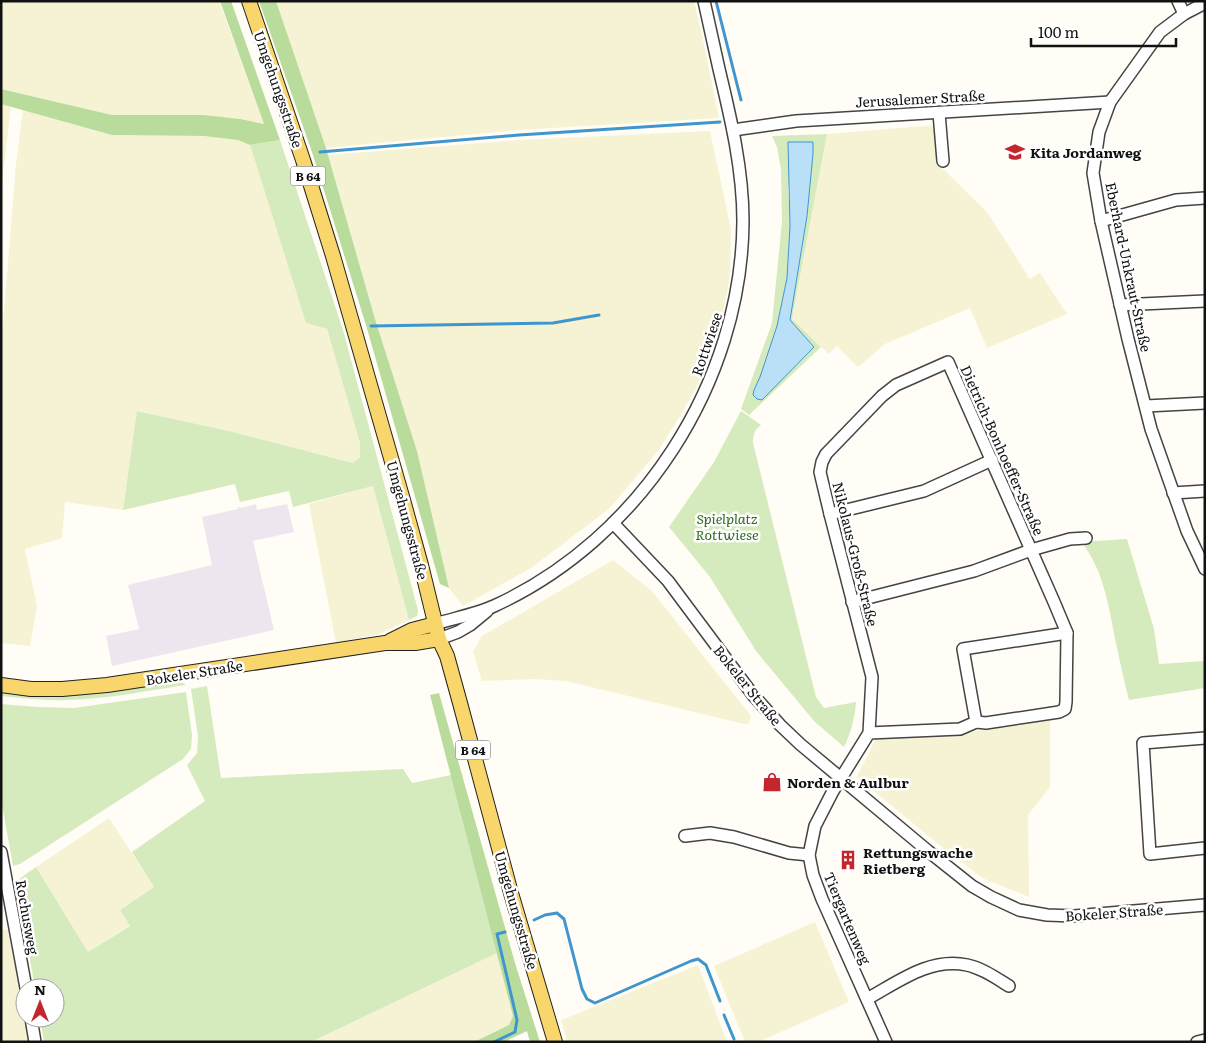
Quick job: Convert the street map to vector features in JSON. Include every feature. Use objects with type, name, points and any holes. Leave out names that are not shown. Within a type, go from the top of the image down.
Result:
[{"type":"main road","name":"Umgehungsstraße","points":[[249,1],[303,160],[333,256],[421,565],[439,640],[448,660],[511,893],[555,1042]]},
{"type":"main road","name":"Bokeler Straße","points":[[385,643],[412,630],[435,624]]},
{"type":"main road","name":"Bokeler Straße","points":[[1,685],[31,689],[62,689],[107,685],[385,643],[415,643],[439,640]]},
{"type":"street","name":"Rottwiese","points":[[439,640],[470,625],[492,607],[534,584],[567,562],[613,523],[659,469],[704,394],[712,375],[728,330],[739,277],[742,241],[742,200],[741,180],[733,130],[704,1]]},
{"type":"street","points":[[1178,1],[1184,14]]},
{"type":"street","name":"Eberhard-Unkraut-Straße","points":[[1205,2],[1184,14],[1160,32],[1110,102],[1099,132],[1093,173],[1101,221],[1120,305],[1152,429],[1186,531],[1205,569]]},
{"type":"street","name":"Jerusalemer Straße","points":[[733,130],[796,121],[1110,102]]},
{"type":"street","points":[[939,113],[943,161]]},
{"type":"street","points":[[1101,221],[1176,200],[1205,198]]},
{"type":"street","points":[[1120,305],[1205,300]]},
{"type":"street","name":"Dietrich-Bonhoeffer-Straße","points":[[948,362],[1031,550]]},
{"type":"street","name":"Nikolaus-Groß-Straße","points":[[841,778],[868,733],[872,677],[820,472],[822,462],[826,454],[882,396],[896,385],[948,362]]},
{"type":"street","points":[[1146,406],[1205,403]]},
{"type":"street","points":[[830,514],[924,491],[992,460]]},
{"type":"street","points":[[1172,493],[1205,491]]},
{"type":"street","name":"Bokeler Straße","points":[[613,523],[668,581],[753,695],[780,725],[800,744],[972,886],[1019,910],[1047,915],[1074,916],[1205,905]]},
{"type":"street","name":"Dietrich-Bonhoeffer-Straße","points":[[852,602],[974,570],[1031,550],[1070,539],[1086,538]]},
{"type":"street","points":[[868,733],[960,728],[976,722],[986,723],[1059,712],[1064,709],[1066,702],[1067,633],[1031,550]]},
{"type":"street","name":"Rottwiese","points":[[435,624],[492,607]]},
{"type":"street","points":[[976,722],[963,650],[1067,633]]},
{"type":"street","points":[[1205,738],[1142,743],[1150,854],[1205,848]]},
{"type":"street","name":"Tiergartenweg","points":[[841,778],[815,826],[809,855],[813,875],[822,899],[886,1042]]},
{"type":"street","points":[[685,836],[710,834],[734,837],[790,853],[809,855]]},
{"type":"street","name":"Rochusweg","points":[[1,852],[24,978]]},
{"type":"street","points":[[867,998],[924,968],[945,963],[968,965],[988,973],[1009,986]]},
{"type":"street","points":[[33,1028],[35,1042]]},
{"type":"street","points":[[1197,1042],[1205,1040]]},
{"type":"shaded area","points":[[1,1],[219,1],[264,124],[204,115],[112,115],[1,89]]},
{"type":"shaded area","points":[[276,1],[694,1],[719,118],[519,130],[326,148]]},
{"type":"shaded area","points":[[1,104],[11,106],[1,191]]},
{"type":"shaded area","points":[[23,109],[112,135],[204,136],[238,140],[250,145],[306,323],[327,329],[360,443],[360,457],[353,463],[229,431],[138,411],[123,510],[65,502],[62,538],[25,549],[37,606],[30,646],[1,643],[1,348],[16,164]]},
{"type":"shaded area","points":[[936,125],[940,166],[987,212],[1030,279],[1040,273],[1067,314],[987,348],[970,308],[885,344],[858,367],[837,346],[829,354],[792,320],[827,134]]},
{"type":"shaded area","points":[[710,131],[731,229],[730,276],[723,314],[711,353],[695,390],[658,451],[609,509],[531,568],[463,606],[449,588],[417,451],[375,319],[328,155],[519,140]]},
{"type":"shaded area","points":[[373,486],[409,620],[379,634],[336,643],[309,504]]},
{"type":"shaded area","points":[[256,504],[257,510],[287,504],[294,532],[253,541],[274,630],[112,666],[106,636],[139,629],[128,585],[212,565],[202,517]]},
{"type":"shaded area","points":[[613,560],[652,591],[751,716],[748,725],[566,681],[536,679],[482,681],[473,652],[482,636]]},
{"type":"shaded area","points":[[1050,719],[1050,787],[1028,815],[1029,897],[982,878],[857,777],[876,738],[976,731]]},
{"type":"shaded area","points":[[109,818],[154,887],[120,910],[130,925],[88,952],[36,867]]},
{"type":"shaded area","points":[[815,922],[849,1002],[758,1042],[745,1042],[714,966]]},
{"type":"shaded area","points":[[9,929],[18,978],[15,978],[15,1028],[27,1028],[29,1042],[1,1042],[1,930]]},
{"type":"shaded area","points":[[497,953],[513,1016],[509,1025],[474,1042],[311,1042]]},
{"type":"shaded area","points":[[698,965],[727,1042],[567,1042],[561,1020]]},
{"type":"green space","points":[[220,1],[231,1],[280,140],[250,145],[238,140],[204,136],[112,135],[1,104],[1,89],[112,115],[204,115],[264,124]]},
{"type":"green space","points":[[259,1],[276,1],[326,148],[375,319],[417,451],[449,588],[440,584],[366,325],[312,152]]},
{"type":"green space","points":[[827,134],[792,319],[821,347],[749,415],[741,409],[772,323],[782,221],[781,170],[777,147],[772,136]],"holes":[[[812,142],[813,154],[807,216],[790,320],[814,347],[762,399],[754,390],[777,326],[787,278],[790,226],[788,187]]]},
{"type":"green space","points":[[280,140],[343,330],[418,610],[417,616],[409,620],[373,486],[293,507],[289,491],[240,502],[235,484],[123,510],[137,411],[229,431],[353,463],[360,457],[360,443],[327,329],[306,323],[250,145]]},
{"type":"green space","name":"Spielplatz Rottwiese","points":[[741,411],[761,425],[754,433],[753,443],[816,697],[824,708],[856,702],[855,714],[844,747],[814,721],[756,651],[710,577],[669,527],[714,462]]},
{"type":"green space","points":[[1127,539],[1154,629],[1159,664],[1205,661],[1205,688],[1129,700],[1105,590],[1095,564],[1081,542]]},
{"type":"green space","points":[[179,680],[186,685],[97,698],[50,700],[1,696],[1,691]]},
{"type":"green space","points":[[207,686],[221,778],[403,769],[412,783],[451,775],[497,953],[311,1042],[44,1042],[42,1028],[65,1028],[65,978],[33,978],[17,886],[19,879],[36,867],[88,952],[130,926],[120,910],[154,887],[132,852],[205,801],[187,765],[197,753],[198,736],[191,689]]},
{"type":"green space","points":[[186,692],[192,735],[191,749],[183,759],[20,864],[13,866],[1,799],[1,704],[74,708]]},
{"type":"green space","points":[[439,693],[515,963],[540,1042],[530,1042],[527,1031],[504,1042],[474,1042],[509,1025],[513,1016],[430,695]]},
{"type":"water","points":[[788,142],[813,142],[807,216],[790,320],[814,347],[762,400],[757,399],[753,395],[754,390],[777,326],[787,278],[790,226]]},
{"type":"waterway","points":[[716,1],[741,100]]},
{"type":"waterway","points":[[320,152],[519,135],[720,122]]},
{"type":"waterway","points":[[371,326],[553,323],[599,315]]},
{"type":"waterway","points":[[534,920],[545,915],[557,913],[564,919],[582,989],[587,999],[595,1003],[698,959],[706,965],[720,1001]]},
{"type":"waterway","points":[[494,1042],[515,1032],[517,1020],[497,934],[505,932]]},
{"type":"waterway","points":[[724,1015],[734,1039]]},
{"type":"place","name":"Kita Jordanweg","points":[[1015,152]]},
{"type":"place","name":"Norden & Aulbur","points":[[772,782]]},
{"type":"place","name":"Rettungswache Rietberg","points":[[848,860]]}]
